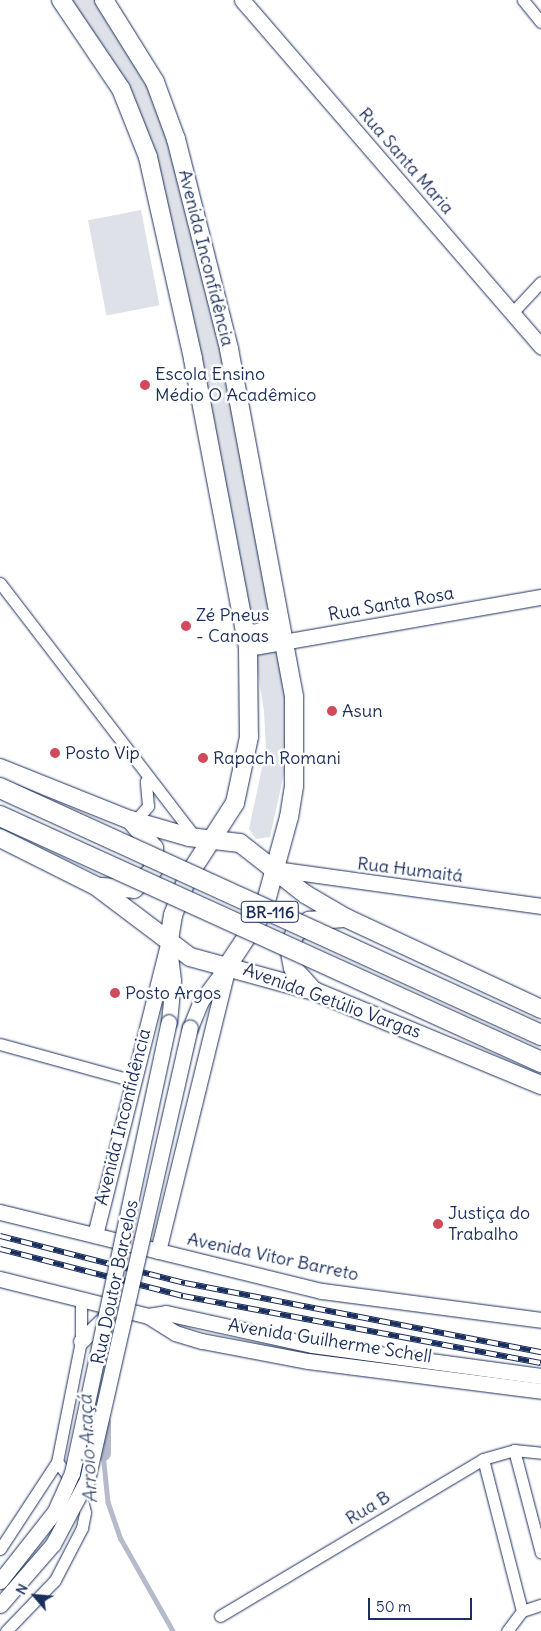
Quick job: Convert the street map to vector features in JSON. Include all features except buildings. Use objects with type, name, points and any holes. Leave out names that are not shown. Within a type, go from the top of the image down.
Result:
[{"type":"highway","name":"BR-116","points":[[0,788],[541,1035]]},
{"type":"highway","name":"BR-116","points":[[0,816],[541,1062]]},
{"type":"main road","name":"Avenida Inconfidência","points":[[61,0],[121,89],[148,157],[194,359],[247,640],[246,758],[235,803],[179,895],[131,1080],[94,1236]]},
{"type":"main road","name":"Avenida Inconfidência","points":[[104,0],[154,82],[176,139],[229,349],[294,697],[294,786],[263,912],[228,965],[201,1001],[190,1028]]},
{"type":"main road","name":"Rua Santa Maria","points":[[242,0],[541,347]]},
{"type":"main road","name":"Rua Santa Rosa","points":[[282,634],[541,596]]},
{"type":"main road","points":[[247,640],[254,634],[282,634]]},
{"type":"main road","points":[[0,768],[132,821],[196,838],[214,839],[248,847],[275,869],[346,918],[541,1010]]},
{"type":"main road","points":[[96,886],[134,889],[153,870],[151,842],[132,821]]},
{"type":"main road","name":"Avenida Getúlio Vargas","points":[[0,838],[96,886],[168,941],[199,961],[228,965],[314,991],[541,1085]]},
{"type":"main road","name":"Rua Humaitá","points":[[275,869],[541,906]]},
{"type":"main road","points":[[314,991],[293,968],[291,943],[308,921],[346,918]]},
{"type":"main road","name":"Avenida Inconfidência","points":[[168,941],[174,973],[169,1022]]},
{"type":"main road","name":"Avenida Inconfidência","points":[[158,1251],[228,965]]},
{"type":"main road","name":"Rua Doutor Barcelos","points":[[0,1581],[55,1512],[72,1473],[169,1022]]},
{"type":"main road","name":"Rua Doutor Barcelos","points":[[0,1605],[53,1544],[87,1480],[190,1028]]},
{"type":"main road","name":"Avenida Vitor Barreto","points":[[0,1212],[322,1291],[541,1320]]},
{"type":"main road","name":"Avenida Guilherme Schell","points":[[0,1279],[81,1301],[148,1316],[188,1338],[230,1336],[312,1345],[541,1376]]},
{"type":"main road","points":[[80,1341],[115,1309]]},
{"type":"main road","name":"Avenida Guilherme Schell","points":[[230,1336],[308,1361],[541,1391]]},
{"type":"street","points":[[523,0],[541,22]]},
{"type":"street","points":[[512,313],[541,282]]},
{"type":"street","points":[[0,583],[145,777],[196,838]]},
{"type":"street","points":[[132,821],[148,806],[145,777]]},
{"type":"street","points":[[0,1044],[131,1080]]},
{"type":"street","points":[[0,1550],[57,1462],[80,1341],[81,1301]]},
{"type":"street","points":[[514,1450],[541,1553]]},
{"type":"street","name":"Rua B","points":[[220,1616],[483,1459],[514,1450],[541,1452]]},
{"type":"street","points":[[483,1459],[522,1611]]},
{"type":"street","points":[[6,1631],[55,1580],[82,1528],[85,1512],[80,1492],[57,1462]]},
{"type":"street","points":[[508,1631],[522,1611],[541,1605]]},
{"type":"shaded area","points":[[68,0],[97,0],[148,80],[171,141],[221,347],[288,698],[289,751],[270,837],[256,839],[249,829],[266,749],[264,712],[250,618],[157,158]]},
{"type":"shaded area","points":[[141,210],[160,305],[107,316],[88,220]]},
{"type":"waterway","name":"Arroio Araçá","points":[[103,1422],[103,1453]]},
{"type":"waterway","name":"Arroio Araçá","points":[[103,1453],[108,1502],[121,1539],[173,1631]]},
{"type":"railway","points":[[0,1236],[185,1283],[541,1352]]},
{"type":"railway","points":[[0,1249],[183,1296],[541,1363]]},
{"type":"place","name":"Escola Ensino Médio O Acadêmico","points":[[145,385]]},
{"type":"place","name":"Zé Pneus - Canoas","points":[[186,626]]},
{"type":"place","name":"Asun","points":[[332,711]]},
{"type":"place","name":"Posto Vip","points":[[55,753]]},
{"type":"place","name":"Rapach Romani","points":[[203,758]]},
{"type":"place","name":"Posto Argos","points":[[115,993]]},
{"type":"place","name":"Justiça do Trabalho","points":[[438,1224]]}]
